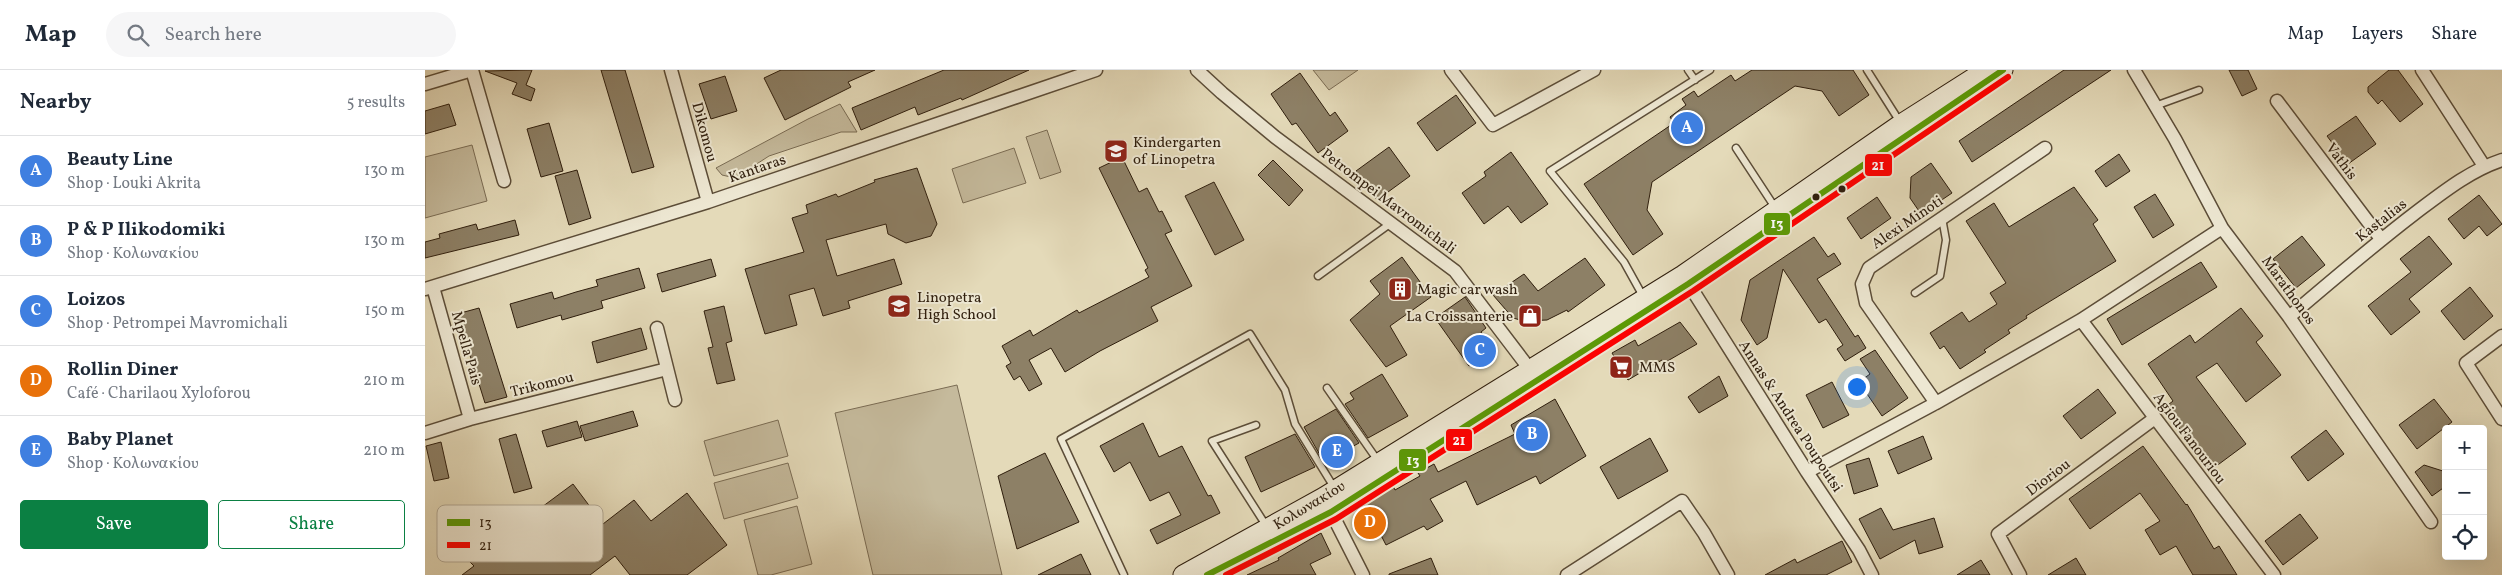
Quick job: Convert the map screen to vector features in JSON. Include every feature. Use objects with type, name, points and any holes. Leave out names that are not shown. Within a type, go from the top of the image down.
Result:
[{"type":"main road","name":"Κολωνακίου","points":[[1183,575],[1268,529],[1330,499],[1379,463],[1534,375],[1645,299],[1686,279],[1777,210],[1901,124],[1986,70]]},
{"type":"main road","name":"Κολωνακίου","points":[[1207,575],[1534,375],[1686,279],[2003,70]]},
{"type":"street","points":[[425,84],[472,70],[505,182]]},
{"type":"street","name":"Dikomou","points":[[671,70],[708,202]]},
{"type":"street","name":"Kantaras","points":[[429,288],[708,202],[1063,75],[1096,70]]},
{"type":"street","name":"Petrompei Mavromichali","points":[[1197,70],[1221,94],[1275,137],[1392,222],[1455,271],[1534,375]]},
{"type":"street","points":[[1451,70],[1493,125],[1593,70]]},
{"type":"street","name":"Marathonos","points":[[2133,70],[2222,228],[2289,317],[2431,522]]},
{"type":"street","points":[[2422,70],[2484,166]]},
{"type":"street","name":"Vathis","points":[[2277,101],[2381,239]]},
{"type":"street","name":"Alexi Minoti","points":[[1936,403],[1866,303],[1862,284],[1869,268],[2045,148]]},
{"type":"street","name":"Kastalias","points":[[2289,317],[2381,239],[2455,183],[2484,166],[2502,160]]},
{"type":"street","points":[[1807,472],[1936,403],[2081,320],[2222,228]]},
{"type":"street","name":"Annas & Andrea Poupoutsi","points":[[1686,279],[1807,472],[1859,550],[1872,575]]},
{"type":"street","name":"Mpella Pais","points":[[429,288],[470,419]]},
{"type":"street","name":"Agiou Fanouriou","points":[[2081,320],[2273,575]]},
{"type":"street","points":[[657,328],[675,400]]},
{"type":"street","points":[[2502,336],[2466,363],[2502,419]]},
{"type":"street","name":"Trikomou","points":[[425,433],[470,419],[667,370]]},
{"type":"street","name":"Dioriou","points":[[2020,575],[1998,534],[2155,418]]},
{"type":"street","points":[[1330,499],[1363,575]]},
{"type":"street","points":[[1567,575],[1682,502],[1704,533],[1728,575]]},
{"type":"lane","points":[[1688,70],[1695,80]]},
{"type":"lane","points":[[1645,299],[1624,262],[1550,171],[1710,70]]},
{"type":"lane","points":[[1867,70],[1901,124]]},
{"type":"lane","points":[[2155,106],[2199,90]]},
{"type":"lane","points":[[1736,148],[1777,210]]},
{"type":"lane","points":[[1915,293],[1940,276],[1946,240],[1942,218]]},
{"type":"lane","points":[[1318,276],[1392,222]]},
{"type":"lane","points":[[1124,575],[1061,439],[1250,334],[1285,390],[1295,424],[1330,499]]},
{"type":"lane","points":[[1327,388],[1379,463]]},
{"type":"lane","points":[[1256,425],[1212,441],[1268,529]]},
{"type":"shaded area","points":[[1313,70],[1358,70],[1329,90]]},
{"type":"shaded area","points":[[840,104],[857,132],[841,132],[769,156],[735,178],[722,175],[716,168],[808,119]]},
{"type":"shaded area","points":[[1047,130],[1061,172],[1040,179],[1026,137]]},
{"type":"shaded area","points":[[472,145],[487,201],[425,218],[425,157]]},
{"type":"shaded area","points":[[1014,148],[1026,183],[963,203],[952,169]]},
{"type":"shaded area","points":[[957,385],[1002,575],[873,575],[835,413]]},
{"type":"shaded area","points":[[778,420],[788,456],[714,476],[704,441]]},
{"type":"shaded area","points":[[788,463],[798,498],[724,519],[714,483]]},
{"type":"shaded area","points":[[797,506],[812,564],[771,575],[758,575],[744,520]]},
{"type":"building","points":[[532,70],[526,85],[535,89],[531,101],[512,94],[517,83],[485,71]]},
{"type":"building","points":[[601,70],[625,70],[654,167],[632,173]]},
{"type":"building","points":[[781,70],[875,70],[848,82],[851,87],[785,120],[764,78]]},
{"type":"building","points":[[944,70],[1029,70],[962,100],[961,98],[918,115],[915,107],[861,130],[852,108]]},
{"type":"building","points":[[1752,70],[1853,70],[1869,95],[1839,116],[1822,91],[1795,86],[1652,182],[1647,210],[1663,234],[1633,255],[1584,184],[1674,123],[1670,117],[1686,105],[1682,99],[1694,91],[1698,97],[1731,75],[1735,81]]},
{"type":"building","points":[[2064,70],[2111,70],[1972,162],[1959,141]]},
{"type":"building","points":[[2229,70],[2248,70],[2257,89],[2242,96]]},
{"type":"building","points":[[2389,70],[2398,70],[2423,104],[2400,122],[2382,100],[2378,104],[2368,92],[2368,87]]},
{"type":"building","points":[[1300,73],[1330,116],[1335,112],[1348,131],[1318,153],[1296,123],[1292,125],[1271,94]]},
{"type":"building","points":[[725,76],[737,111],[711,119],[699,84]]},
{"type":"building","points":[[1456,95],[1476,123],[1437,151],[1417,123]]},
{"type":"building","points":[[449,104],[456,125],[425,134],[425,111]]},
{"type":"building","points":[[2356,116],[2376,144],[2348,164],[2327,136]]},
{"type":"building","points":[[549,123],[563,171],[541,177],[527,129]]},
{"type":"building","points":[[1389,147],[1410,176],[1377,200],[1356,171]]},
{"type":"building","points":[[1511,152],[1548,204],[1521,223],[1508,206],[1484,224],[1462,193],[1486,176],[1484,172]]},
{"type":"building","points":[[2119,154],[2130,171],[2106,187],[2095,171]]},
{"type":"building","points":[[1122,157],[1139,192],[1147,188],[1159,212],[1162,211],[1172,231],[1165,234],[1192,286],[1151,307],[1158,321],[1100,351],[1065,372],[1051,348],[1029,360],[1042,384],[1029,391],[1020,376],[1014,380],[1006,366],[1011,363],[1002,346],[1030,330],[1033,336],[1077,310],[1079,313],[1149,277],[1145,270],[1148,268],[1099,168]]},
{"type":"building","points":[[1273,160],[1303,190],[1289,206],[1258,175]]},
{"type":"building","points":[[1931,163],[1952,193],[1921,214],[1910,198],[1911,177]]},
{"type":"building","points":[[917,168],[937,224],[931,236],[906,243],[888,234],[886,224],[826,240],[837,276],[894,259],[902,284],[848,301],[850,308],[823,316],[814,288],[789,295],[797,325],[765,334],[745,269],[804,252],[792,218],[808,213],[806,205],[836,194],[838,197],[875,182],[874,180]]},
{"type":"building","points":[[577,170],[591,218],[569,225],[555,176]]},
{"type":"building","points":[[1214,182],[1244,240],[1215,255],[1185,196]]},
{"type":"building","points":[[2074,187],[2098,220],[2093,224],[2116,261],[2026,316],[2027,318],[2008,330],[2010,333],[1960,369],[1944,346],[1940,349],[1930,333],[1962,312],[1969,322],[1997,304],[1990,293],[2006,283],[1966,221],[1994,203],[2009,227]]},
{"type":"building","points":[[2155,194],[2174,225],[2153,238],[2134,207]]},
{"type":"building","points":[[2479,195],[2502,224],[2487,236],[2479,226],[2464,239],[2448,219]]},
{"type":"building","points":[[1877,197],[1891,218],[1861,239],[1847,218]]},
{"type":"building","points":[[515,220],[519,235],[425,258],[425,242],[440,238],[439,234],[476,224],[478,230]]},
{"type":"building","points":[[2302,236],[2325,265],[2296,288],[2273,259]]},
{"type":"building","points":[[2429,236],[2452,264],[2409,299],[2420,312],[2391,335],[2368,306],[2411,272],[2400,259]]},
{"type":"building","points":[[1814,237],[1828,257],[1834,253],[1841,264],[1817,279],[1855,337],[1858,335],[1866,348],[1845,361],[1837,349],[1843,345],[1826,319],[1819,323],[1783,269],[1767,338],[1757,345],[1741,320],[1750,280]]},
{"type":"building","points":[[1402,257],[1431,297],[1390,326],[1407,355],[1386,367],[1350,320],[1380,294],[1370,281]]},
{"type":"building","points":[[1585,258],[1605,285],[1568,312],[1567,310],[1547,320],[1524,321],[1513,318],[1493,295],[1524,274],[1538,291]]},
{"type":"building","points":[[711,259],[716,276],[662,292],[657,274]]},
{"type":"building","points":[[2201,262],[2217,287],[2122,345],[2107,319]]},
{"type":"building","points":[[639,268],[645,288],[601,301],[603,308],[562,320],[561,315],[517,328],[510,304],[552,292],[554,299],[598,286],[596,280]]},
{"type":"building","points":[[2470,287],[2493,316],[2464,340],[2441,311]]},
{"type":"building","points":[[1465,297],[1486,328],[1481,332],[1493,350],[1469,366],[1435,318]]},
{"type":"building","points":[[724,306],[732,341],[726,343],[735,380],[717,384],[708,348],[713,347],[704,311]]},
{"type":"building","points":[[479,308],[507,397],[485,403],[457,314]]},
{"type":"building","points":[[2241,308],[2263,336],[2256,342],[2281,375],[2246,402],[2217,363],[2196,377],[2246,444],[2211,470],[2164,408],[2173,401],[2148,364],[2190,335],[2195,343]]},
{"type":"building","points":[[1680,322],[1697,344],[1664,363],[1662,360],[1628,380],[1612,353],[1635,340],[1638,346]]},
{"type":"building","points":[[641,328],[647,349],[597,363],[592,342]]},
{"type":"building","points":[[1875,350],[1908,398],[1882,416],[1859,382],[1870,374],[1860,359]]},
{"type":"building","points":[[1382,374],[1408,416],[1368,438],[1345,404],[1354,399],[1350,393]]},
{"type":"building","points":[[1719,376],[1728,396],[1699,413],[1688,397]]},
{"type":"building","points":[[1832,382],[1849,415],[1823,428],[1806,395]]},
{"type":"building","points":[[2098,389],[2116,413],[2081,439],[2063,416]]},
{"type":"building","points":[[1555,399],[1586,456],[1540,484],[1536,476],[1477,505],[1466,481],[1430,499],[1443,521],[1427,530],[1424,526],[1386,545],[1365,504],[1393,486],[1395,490],[1420,476],[1418,473],[1434,464],[1438,472],[1515,434],[1511,425]]},
{"type":"building","points":[[2434,399],[2452,422],[2448,425],[2442,425],[2442,430],[2417,449],[2399,425]]},
{"type":"building","points":[[1336,409],[1359,443],[1324,462],[1304,427]]},
{"type":"building","points":[[633,411],[638,426],[585,441],[580,426]]},
{"type":"building","points":[[577,421],[582,437],[547,447],[542,431]]},
{"type":"building","points":[[1143,423],[1159,457],[1182,446],[1208,496],[1211,495],[1220,513],[1157,544],[1150,530],[1181,515],[1169,492],[1150,501],[1130,462],[1114,472],[1100,446]]},
{"type":"building","points":[[2326,430],[2344,454],[2308,481],[2291,457]]},
{"type":"building","points":[[516,434],[532,488],[514,493],[499,439]]},
{"type":"building","points":[[1295,434],[1315,467],[1261,492],[1245,457]]},
{"type":"building","points":[[1923,436],[1932,459],[1898,474],[1888,451]]},
{"type":"building","points":[[1650,438],[1668,471],[1618,499],[1600,467]]},
{"type":"building","points":[[441,442],[449,478],[434,481],[426,446]]},
{"type":"building","points":[[2143,446],[2187,504],[2214,549],[2219,546],[2237,575],[2193,575],[2176,546],[2160,555],[2145,530],[2160,521],[2140,493],[2090,529],[2069,499]]},
{"type":"building","points":[[1045,453],[1079,522],[1017,549],[998,476]]},
{"type":"building","points":[[1869,458],[1878,486],[1854,494],[1846,465]]},
{"type":"building","points":[[2424,465],[2442,471],[2442,489],[2432,496],[2415,472]]},
{"type":"building","points":[[573,484],[589,505],[545,505]]},
{"type":"building","points":[[687,493],[727,545],[687,575],[630,575],[615,556],[590,575],[462,575],[474,566],[470,562],[603,562],[603,524],[634,500],[651,521]]},
{"type":"building","points":[[1881,508],[1893,530],[1934,518],[1943,547],[1919,554],[1915,540],[1880,559],[1859,519]]},
{"type":"building","points":[[2300,514],[2318,538],[2283,565],[2265,541]]},
{"type":"building","points":[[1321,533],[1331,554],[1310,564],[1316,575],[1247,575],[1279,560],[1278,558]]},
{"type":"building","points":[[1842,541],[1852,562],[1826,575],[1765,575],[1795,559],[1797,563]]},
{"type":"building","points":[[1081,554],[1091,575],[1038,575]]},
{"type":"building","points":[[1431,558],[1438,575],[1389,575],[1389,574]]},
{"type":"building","points":[[2076,558],[2086,575],[2048,575]]},
{"type":"building","points":[[1981,560],[1990,575],[1957,575]]},
{"type":"transit line","name":"13","points":[[1207,575],[1331,512],[1688,284],[2003,70]]},
{"type":"transit line","name":"21","points":[[1226,575],[1336,519],[1693,291],[2008,77]]},
{"type":"place","name":"Beauty Line","points":[[1687,128]]},
{"type":"place","name":"Kindergarten of Linopetra","points":[[1116,151]]},
{"type":"place","name":"Magic car wash","points":[[1400,289]]},
{"type":"place","name":"Linopetra High School","points":[[899,306]]},
{"type":"place","name":"La Croissanterie","points":[[1530,316]]},
{"type":"place","name":"Loizos","points":[[1480,351]]},
{"type":"place","name":"MMS","points":[[1621,367]]},
{"type":"place","name":"P & P Ilikodomiki","points":[[1532,435]]},
{"type":"place","name":"Baby Planet","points":[[1337,452]]},
{"type":"place","name":"Rollin Diner","points":[[1370,523]]}]
